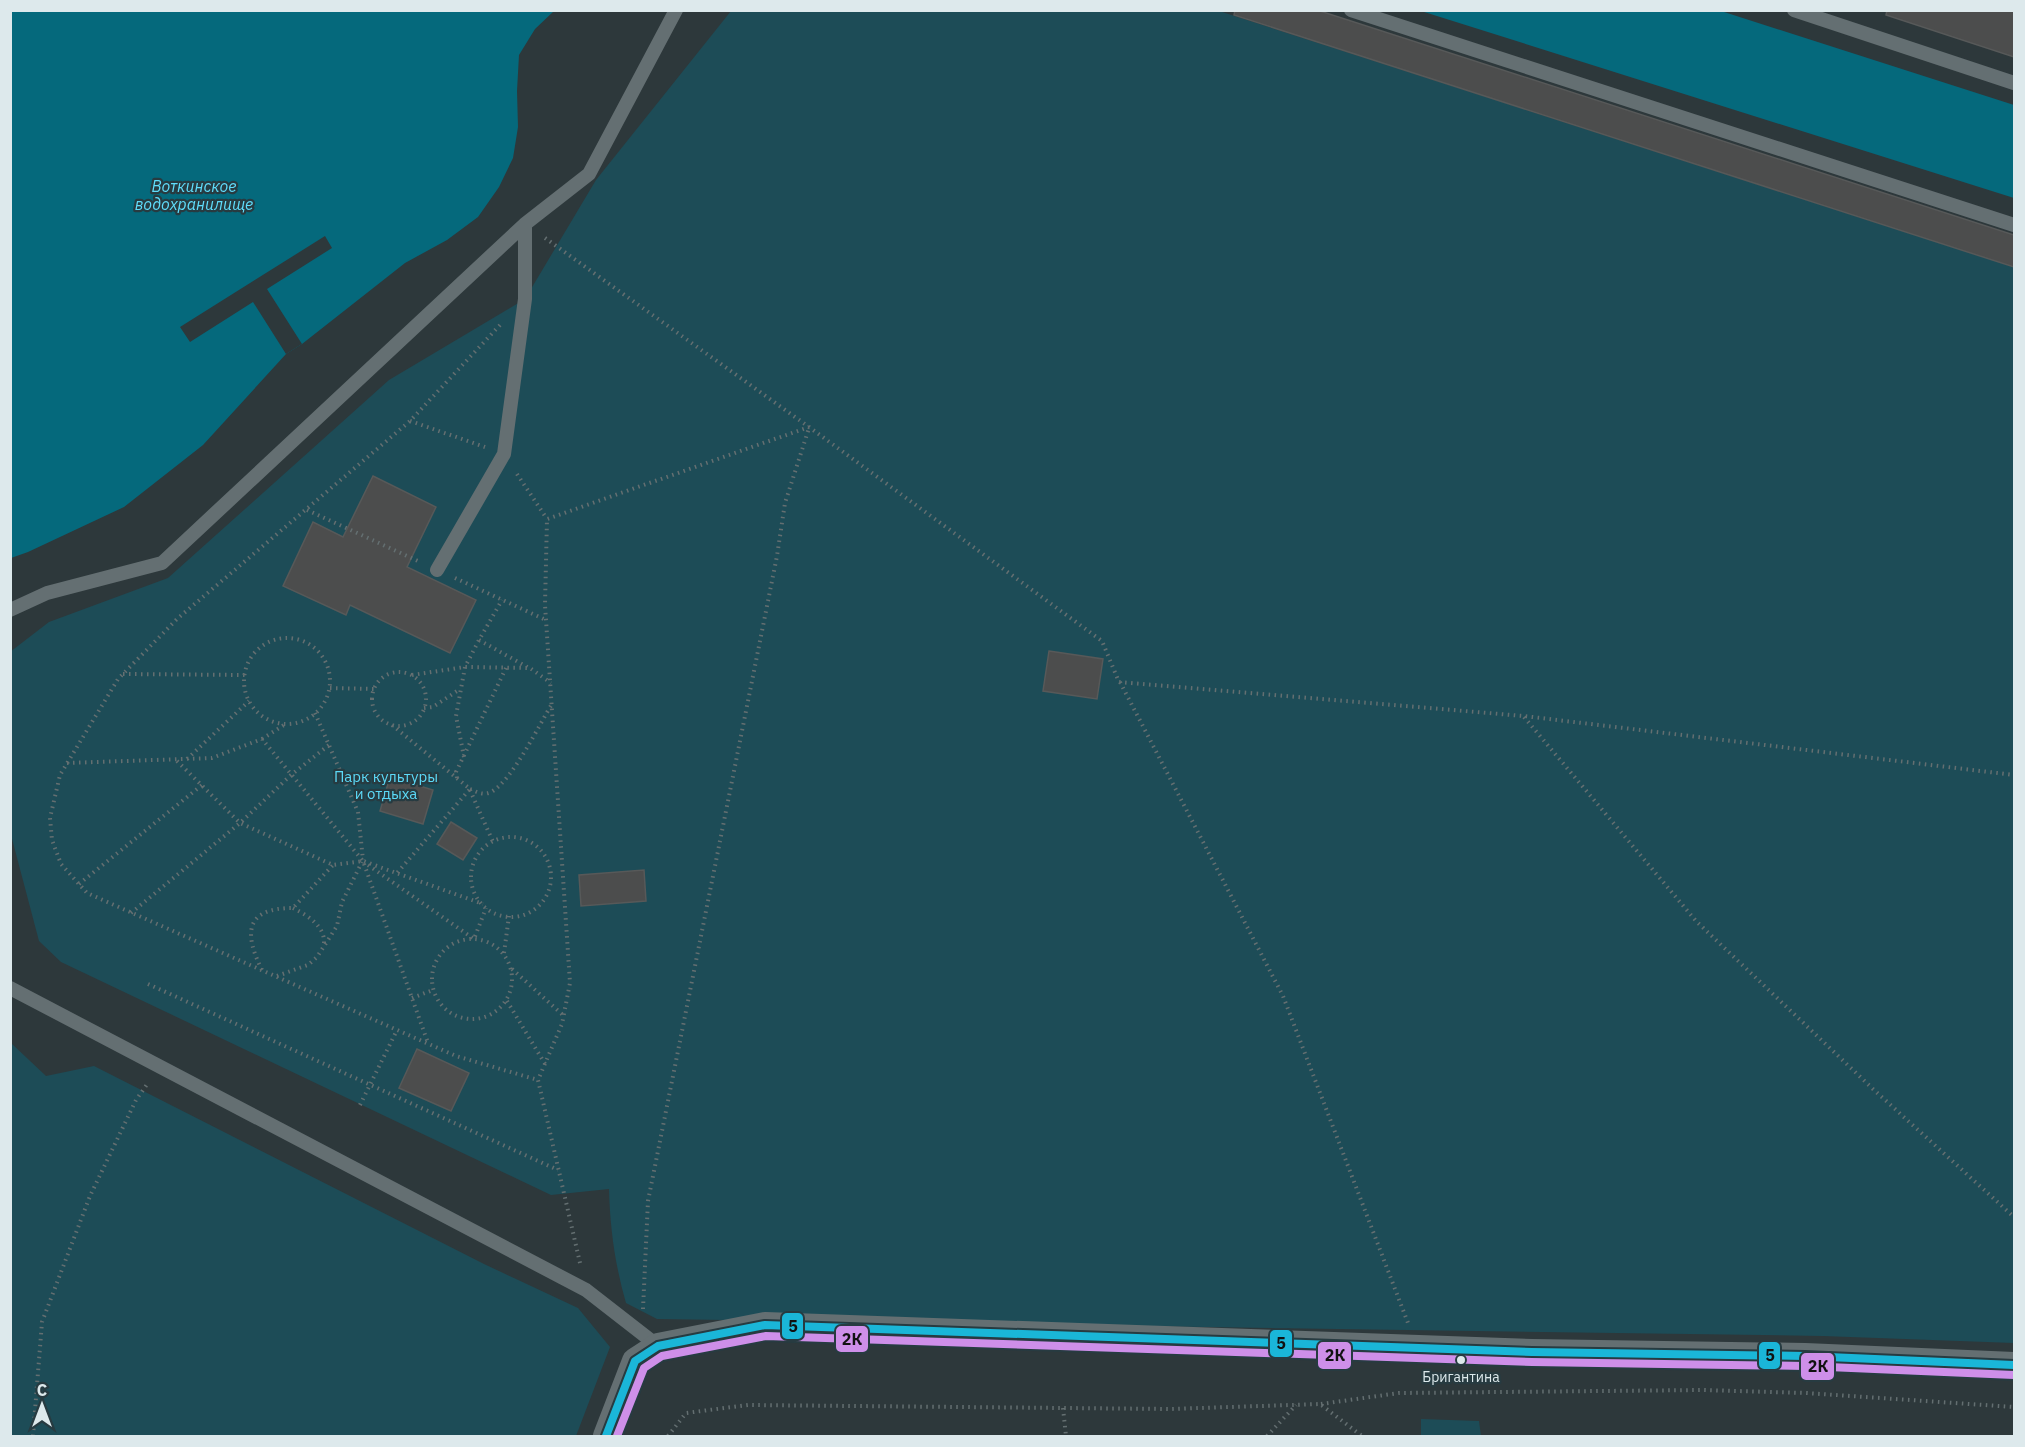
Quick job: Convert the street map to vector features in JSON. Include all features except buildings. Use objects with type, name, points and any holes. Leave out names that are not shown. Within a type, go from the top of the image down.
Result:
[{"type":"street","points":[[606,1437],[635,1361],[650,1340],[765,1325],[1418,1349],[1805,1356],[2014,1365]]},
{"type":"lane","points":[[10,610],[47,593],[162,563],[525,224],[589,174],[676,10]]},
{"type":"lane","points":[[1352,10],[2014,225]]},
{"type":"lane","points":[[1794,10],[2014,83]]},
{"type":"lane","points":[[437,570],[504,454],[525,298],[525,224]]},
{"type":"lane","points":[[10,988],[586,1290],[650,1340]]},
{"type":"path","points":[[525,224],[809,427],[1102,641],[1119,682],[1283,996],[1418,1349]]},
{"type":"path","points":[[525,298],[410,421],[177,619],[123,674],[60,775],[50,818],[52,840],[61,864],[87,893],[456,1056],[538,1080]]},
{"type":"path","points":[[586,1290],[538,1080],[564,1016],[570,983],[545,605],[547,519],[809,427]]},
{"type":"path","points":[[650,1340],[648,1201],[777,556],[785,503],[809,427]]},
{"type":"path","points":[[464,757],[456,716],[465,667],[502,600]]},
{"type":"path","points":[[280,639],[289,639],[306,643],[320,654],[328,670],[329,688],[323,704],[303,721],[276,723],[261,715],[249,701],[245,675],[251,659],[263,646],[280,639]]},
{"type":"path","points":[[479,640],[530,668],[550,683]]},
{"type":"path","points":[[411,675],[465,667],[530,668]]},
{"type":"path","points":[[457,779],[456,772],[506,668]]},
{"type":"path","points":[[392,725],[409,724],[418,718],[424,708],[425,691],[420,681],[400,672],[389,674],[380,680],[374,689],[372,700],[375,711],[457,779],[470,789],[482,794],[491,792],[498,786],[519,759],[552,704]]},
{"type":"path","points":[[123,674],[245,675]]},
{"type":"path","points":[[1119,682],[1524,716],[2014,775]]},
{"type":"path","points":[[329,688],[374,689]]},
{"type":"path","points":[[424,708],[433,707],[461,688]]},
{"type":"path","points":[[186,759],[249,701]]},
{"type":"path","points":[[315,713],[357,812],[363,861],[428,1043]]},
{"type":"path","points":[[1524,716],[1696,921],[1873,1089],[2014,1216]]},
{"type":"path","points":[[67,763],[212,758],[262,739],[285,724]]},
{"type":"path","points":[[262,739],[363,861],[474,939]]},
{"type":"path","points":[[131,913],[240,823],[291,775],[329,745]]},
{"type":"path","points":[[176,760],[240,823],[333,865],[363,861],[484,906],[493,912],[509,916],[518,916],[533,910],[545,898],[550,883],[549,866],[542,851],[529,841],[504,837],[493,842],[478,855],[472,871],[473,887],[484,906],[474,939]]},
{"type":"path","points":[[79,884],[201,785]]},
{"type":"path","points":[[470,789],[493,842]]},
{"type":"path","points":[[397,873],[470,789]]},
{"type":"path","points":[[276,976],[308,965],[317,957],[337,926],[342,902],[363,861]]},
{"type":"path","points":[[293,908],[333,865]]},
{"type":"path","points":[[262,970],[250,942],[250,928],[261,914],[275,908],[293,908],[316,923],[325,936],[324,946]]},
{"type":"path","points":[[504,953],[509,916]]},
{"type":"path","points":[[512,968],[513,985],[507,1001],[495,1013],[479,1019],[471,1020],[454,1016],[441,1005],[433,990],[432,973],[438,957],[457,941],[474,939],[490,943],[504,953],[512,968],[564,1016]]},
{"type":"path","points":[[148,984],[559,1171]]},
{"type":"path","points":[[412,999],[433,990]]},
{"type":"path","points":[[507,1001],[545,1065]]},
{"type":"path","points":[[360,1105],[397,1030]]},
{"type":"path","points":[[33,1437],[42,1322],[90,1196],[136,1100],[160,1066]]},
{"type":"path","points":[[668,1437],[686,1413],[748,1405],[1170,1408],[1320,1404],[1399,1393],[1703,1390],[1806,1393],[2014,1407]]},
{"type":"path","points":[[1320,1404],[1362,1437]]},
{"type":"path","points":[[1267,1437],[1297,1405]]},
{"type":"path","points":[[1063,1408],[1066,1437]]},
{"type":"green space","name":"Парк культуры и отдыха","points":[[731,11],[1219,11],[2014,267],[2014,1343],[1823,1336],[657,1319],[626,1303],[614,1246],[609,1189],[551,1195],[61,962],[39,941],[11,835],[10,652],[49,622],[168,578],[389,380],[525,299],[596,180]]},
{"type":"green space","points":[[11,1043],[46,1076],[94,1066],[484,1264],[578,1308],[610,1347],[576,1436],[11,1436]]},
{"type":"green space","points":[[1421,1419],[1479,1421],[1481,1436],[1421,1436]]},
{"type":"water","name":"Воткинское водохранилище","points":[[10,11],[554,11],[535,29],[519,55],[518,127],[513,158],[499,187],[478,217],[447,240],[405,263],[286,354],[203,445],[124,507],[11,558]]},
{"type":"water","points":[[1421,11],[1721,11],[2014,105],[2014,198]]},
{"type":"pier","points":[[325,236],[332,248],[267,289],[302,344],[286,354],[253,302],[190,342],[180,327]]},
{"type":"transit line","name":"5","points":[[606,1436],[635,1361],[658,1346],[765,1325],[1532,1352],[1805,1356],[2014,1365]]},
{"type":"transit line","name":"2К","points":[[617,1436],[644,1368],[662,1356],[766,1336],[1532,1362],[1805,1366],[2014,1375]]},
{"type":"place","name":"Бригантина","points":[[1461,1360]]}]
